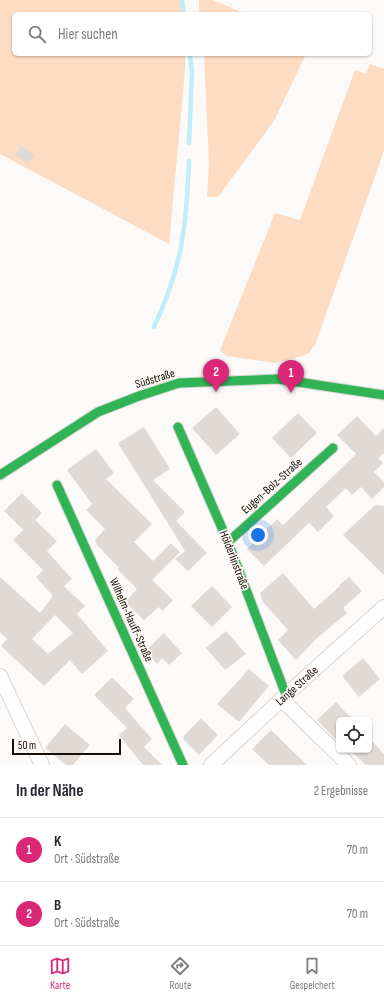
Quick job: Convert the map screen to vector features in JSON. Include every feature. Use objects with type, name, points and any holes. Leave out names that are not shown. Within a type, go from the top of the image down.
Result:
[{"type":"street","name":"Südstraße","points":[[0,475],[98,412],[139,396],[179,383],[278,378],[384,395]]},
{"type":"street","name":"Hölderlinstraße","points":[[178,427],[228,542],[284,697],[349,765]]},
{"type":"street","name":"Eugen-Bolz-Straße","points":[[228,542],[333,448]]},
{"type":"street","name":"Wilhelm-Hauff-Straße","points":[[57,485],[183,765]]},
{"type":"street","name":"Lange Straße","points":[[211,765],[284,697],[383,610]]},
{"type":"street","points":[[0,676],[42,765]]},
{"type":"shaded area","points":[[0,0],[182,0],[183,12],[12,12],[12,56],[185,56],[185,71],[169,244],[0,154]]},
{"type":"shaded area","points":[[199,0],[213,0],[241,12],[199,12]]},
{"type":"shaded area","points":[[204,56],[305,56],[274,121],[218,197],[207,197],[209,164]]},
{"type":"shaded area","points":[[370,64],[384,69],[384,151],[315,345],[309,353],[275,363],[226,356],[220,350],[275,213],[300,220],[355,70],[366,74]]},
{"type":"building","points":[[21,146],[34,155],[28,164],[15,155]]},
{"type":"building","points":[[216,407],[240,434],[216,455],[192,428]]},
{"type":"building","points":[[298,413],[317,433],[291,458],[272,438]]},
{"type":"building","points":[[357,416],[376,436],[384,428],[384,453],[378,458],[383,463],[374,472],[384,482],[384,487],[372,499],[361,487],[352,495],[346,488],[326,507],[334,516],[318,532],[309,523],[264,566],[247,549],[277,519],[283,525],[356,454],[337,435]]},
{"type":"building","points":[[144,427],[170,469],[153,480],[185,512],[176,521],[207,553],[188,571],[175,559],[185,551],[118,443]]},
{"type":"building","points":[[96,449],[114,473],[106,479],[152,524],[134,542],[153,561],[171,543],[180,552],[152,580],[173,600],[162,611],[159,607],[144,620],[125,602],[137,589],[117,569],[119,568],[97,545],[95,540],[105,529],[86,510],[92,504],[67,470]]},
{"type":"building","points":[[22,493],[42,513],[35,520],[57,541],[47,551],[72,579],[64,586],[85,606],[77,614],[108,651],[82,674],[70,660],[44,686],[1,646],[7,639],[0,632],[0,577],[40,613],[53,596],[36,577],[43,570],[13,540],[23,530],[4,511]],"holes":[[[55,615],[73,633],[48,654],[32,639]]]},
{"type":"building","points":[[375,505],[384,506],[384,575],[343,535]]},
{"type":"building","points":[[283,573],[314,609],[349,577],[362,591],[343,608],[347,613],[316,639],[296,660],[278,640],[288,630],[263,602],[260,593]]},
{"type":"building","points":[[212,586],[232,607],[212,627],[191,606]]},
{"type":"building","points":[[226,631],[246,654],[225,670],[206,648]]},
{"type":"building","points":[[164,633],[182,653],[169,665],[162,658],[157,664],[145,651]]},
{"type":"building","points":[[363,658],[380,679],[359,697],[342,676]]},
{"type":"building","points":[[249,669],[269,686],[239,722],[217,704]]},
{"type":"building","points":[[112,677],[134,699],[125,708],[152,739],[144,747],[162,765],[143,765],[119,735],[127,728],[94,695]]},
{"type":"building","points":[[336,702],[350,717],[336,717],[336,740],[317,720]]},
{"type":"building","points":[[201,718],[218,735],[199,755],[184,740],[183,737]]},
{"type":"building","points":[[65,724],[90,745],[73,765],[66,765],[45,748]]},
{"type":"building","points":[[271,730],[307,765],[269,765],[252,749]]},
{"type":"building","points":[[372,741],[384,754],[384,765],[366,765],[353,753],[372,753]]},
{"type":"waterway","points":[[182,0],[184,12]]},
{"type":"waterway","points":[[189,143],[192,73],[190,56]]},
{"type":"waterway","points":[[154,327],[172,281],[179,257],[186,207],[189,161]]},
{"type":"traffic: fast","points":[[0,475],[98,412],[139,396],[179,383],[278,379],[384,395]]},
{"type":"traffic: fast","points":[[178,427],[228,542],[286,695]]},
{"type":"traffic: fast","points":[[228,542],[333,448]]},
{"type":"traffic: fast","points":[[57,485],[183,765]]},
{"type":"place","name":"B","points":[[216,392]]},
{"type":"place","name":"K","points":[[291,393]]}]
